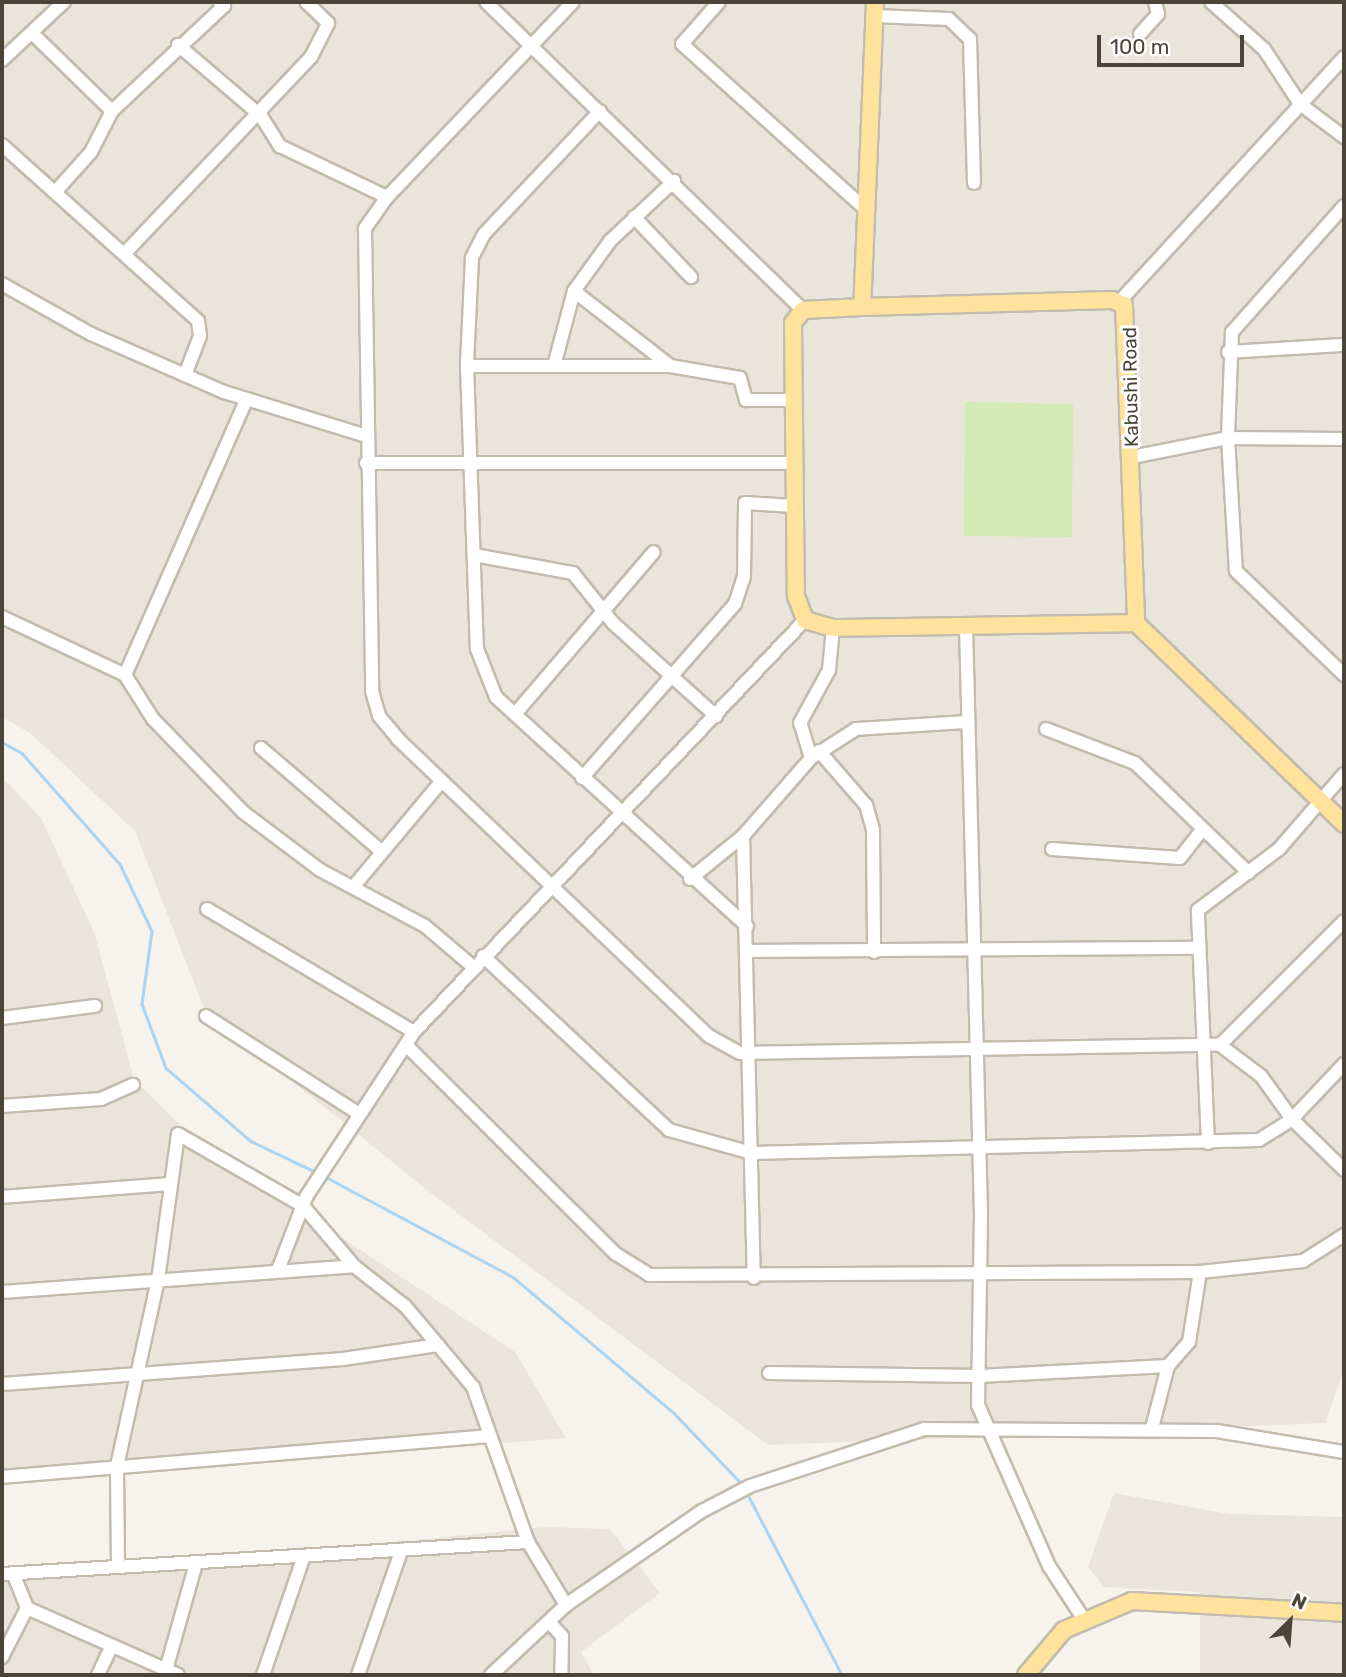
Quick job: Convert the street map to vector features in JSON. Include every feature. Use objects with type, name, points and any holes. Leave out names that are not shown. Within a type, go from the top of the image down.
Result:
[{"type":"main road","points":[[862,307],[874,9]]},
{"type":"main road","name":"Kabushi Road","points":[[803,310],[1119,302],[1130,321],[1136,623]]},
{"type":"main road","points":[[803,310],[793,323],[792,400],[796,596],[805,620],[833,628],[1136,623],[1344,824]]},
{"type":"main road","points":[[1026,1675],[1050,1642],[1083,1618],[1111,1606],[1153,1600],[1344,1613]]},
{"type":"street","points":[[2,60],[64,2]]},
{"type":"street","points":[[125,253],[261,116],[327,29],[325,17],[306,2]]},
{"type":"street","points":[[486,2],[674,181],[803,310]]},
{"type":"street","points":[[573,2],[370,218],[363,252],[366,463],[372,691],[379,716],[441,782],[553,884],[709,1035],[749,1054],[1203,1048],[1220,1045],[1344,921]]},
{"type":"street","points":[[719,2],[682,44],[864,208]]},
{"type":"street","points":[[1140,34],[1158,14],[1155,2]]},
{"type":"street","points":[[1211,2],[1264,49],[1300,104],[1344,137]]},
{"type":"street","points":[[57,190],[90,152],[112,111],[224,3]]},
{"type":"street","points":[[874,9],[949,19],[970,39],[974,183]]},
{"type":"street","points":[[32,33],[112,111]]},
{"type":"street","points":[[178,45],[261,116],[280,146],[387,197]]},
{"type":"street","points":[[1119,302],[1344,57]]},
{"type":"street","points":[[600,111],[484,234],[468,286],[467,366],[480,662],[487,684],[515,714],[621,816],[747,926]]},
{"type":"street","points":[[2,145],[57,190],[198,321],[200,336],[185,375]]},
{"type":"street","points":[[554,366],[574,291],[634,217],[674,181]]},
{"type":"street","points":[[1344,206],[1238,322],[1228,352],[1228,438],[1236,571],[1344,674]]},
{"type":"street","points":[[634,217],[691,277]]},
{"type":"street","points":[[2,284],[91,334],[185,375],[247,399],[366,436]]},
{"type":"street","points":[[574,291],[670,366]]},
{"type":"street","points":[[1228,352],[1344,345]]},
{"type":"street","points":[[467,366],[670,366],[740,378],[746,400],[792,400]]},
{"type":"street","points":[[125,675],[247,399]]},
{"type":"street","points":[[1132,457],[1228,438],[1344,439]]},
{"type":"street","points":[[366,463],[472,468],[793,463]]},
{"type":"street","points":[[582,778],[674,677],[735,604],[744,577],[745,503],[794,506]]},
{"type":"street","points":[[515,714],[606,613],[654,552]]},
{"type":"street","points":[[474,555],[568,570],[606,613],[716,716]]},
{"type":"street","points":[[2,617],[125,675],[142,706],[205,779],[281,844],[425,926],[472,966]]},
{"type":"street","points":[[278,1270],[303,1206],[359,1114],[414,1032],[472,966],[621,816],[805,620]]},
{"type":"street","points":[[966,626],[979,1149],[979,1376],[983,1425],[1049,1566],[1083,1618]]},
{"type":"street","points":[[833,628],[829,670],[800,723],[815,755],[866,805],[873,829],[874,952]]},
{"type":"street","points":[[690,879],[743,836],[815,755],[856,729],[968,722]]},
{"type":"street","points":[[1046,729],[1135,763],[1201,831],[1250,873]]},
{"type":"street","points":[[261,748],[381,851]]},
{"type":"street","points":[[1208,1143],[1198,910],[1250,873],[1322,803],[1344,774]]},
{"type":"street","points":[[354,886],[441,782]]},
{"type":"street","points":[[1052,849],[1180,858],[1201,831]]},
{"type":"street","points":[[743,836],[748,951],[754,1278]]},
{"type":"street","points":[[207,909],[414,1032]]},
{"type":"street","points":[[748,951],[1198,948]]},
{"type":"street","points":[[483,956],[669,1130],[752,1153],[1259,1140],[1292,1119],[1344,1064]]},
{"type":"street","points":[[2,1018],[95,1006]]},
{"type":"street","points":[[206,1016],[359,1114]]},
{"type":"street","points":[[406,1045],[638,1272],[754,1278],[1200,1272],[1303,1261],[1344,1236]]},
{"type":"street","points":[[1220,1045],[1261,1076],[1292,1119],[1344,1171]]},
{"type":"street","points":[[2,1106],[101,1099],[133,1085]]},
{"type":"street","points":[[118,1566],[117,1466],[158,1280],[178,1134],[303,1206],[354,1266],[405,1306],[473,1387],[528,1542],[566,1605]]},
{"type":"street","points":[[2,1197],[171,1184]]},
{"type":"street","points":[[2,1292],[354,1266]]},
{"type":"street","points":[[1152,1428],[1168,1366],[1189,1342],[1200,1272]]},
{"type":"street","points":[[2,1384],[342,1359],[438,1345]]},
{"type":"street","points":[[769,1373],[979,1376],[1168,1366]]},
{"type":"street","points":[[491,1675],[566,1605],[744,1488],[925,1429],[983,1425],[1235,1432],[1344,1452]]},
{"type":"street","points":[[2,1477],[490,1436]]},
{"type":"street","points":[[196,1563],[172,1673],[110,1649],[27,1608],[8,1573],[528,1542]]},
{"type":"street","points":[[358,1675],[402,1549]]},
{"type":"street","points":[[263,1675],[304,1556]]},
{"type":"street","points":[[2,1657],[27,1608]]},
{"type":"street","points":[[549,1622],[562,1636],[561,1675]]},
{"type":"street","points":[[98,1675],[110,1649]]},
{"type":"shaded area","points":[[2,2],[1344,2],[1344,1370],[1325,1423],[768,1445],[432,1194],[205,1011],[135,831],[30,733],[2,717]]},
{"type":"shaded area","points":[[2,777],[41,818],[94,932],[134,1079],[197,1142],[515,1352],[566,1438],[2,1484]]},
{"type":"shaded area","points":[[1114,1493],[1229,1514],[1344,1517],[1344,1675],[1200,1675],[1200,1592],[1104,1587],[1088,1567]]},
{"type":"shaded area","points":[[545,1527],[610,1529],[660,1593],[581,1652],[594,1675],[2,1675],[2,1582]]},
{"type":"green space","points":[[965,402],[1073,404],[1072,537],[964,536]]},
{"type":"waterway","points":[[2,742],[22,753],[120,864],[152,931],[142,1004],[166,1068],[251,1141],[318,1173]]},
{"type":"waterway","points":[[324,1176],[513,1277],[674,1413],[743,1485]]},
{"type":"waterway","points":[[746,1491],[842,1675]]}]
